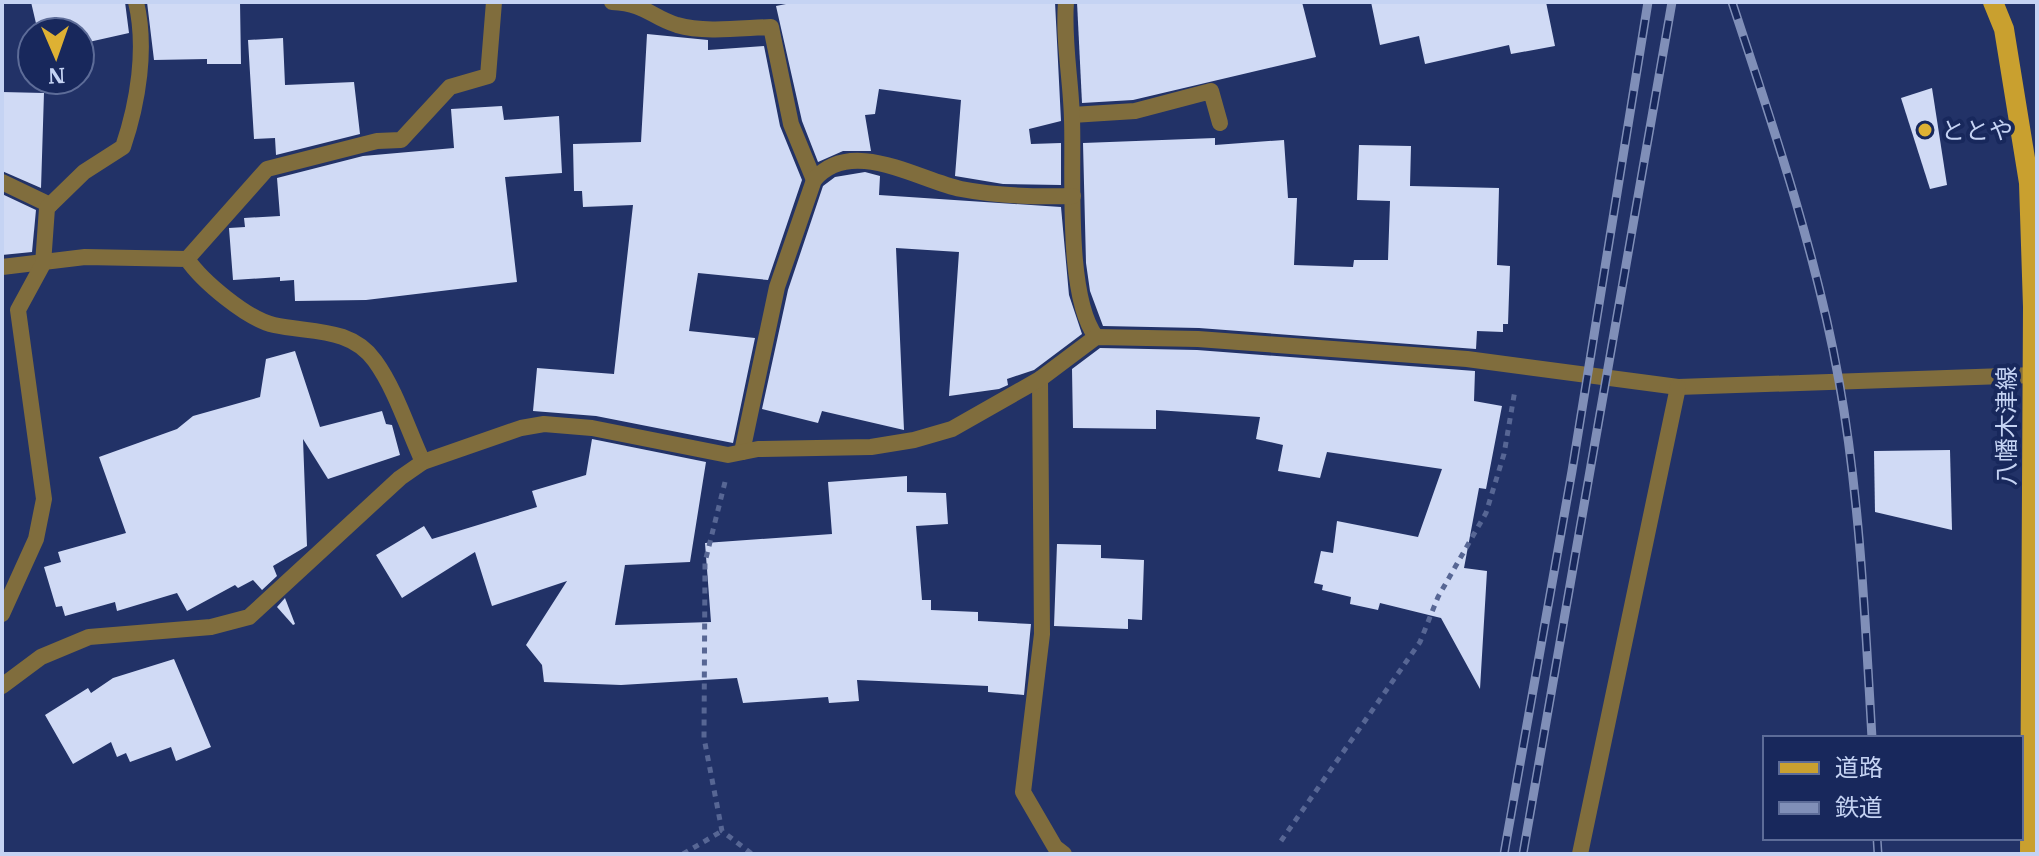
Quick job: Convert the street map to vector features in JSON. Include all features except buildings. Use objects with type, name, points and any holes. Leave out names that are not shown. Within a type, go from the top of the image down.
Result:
[{"type":"main road","name":"八幡木津線","points":[[1993,2],[2004,29],[2029,183],[2035,375],[2030,854]]},
{"type":"main road","points":[[2030,754],[2037,784]]},
{"type":"street","points":[[2,614],[36,539],[44,499],[18,310],[43,264],[43,231],[50,205],[84,172],[123,147],[140,69],[141,30],[136,2]]},
{"type":"street","points":[[2,267],[85,257],[187,259],[267,169],[377,141],[401,140],[450,87],[488,76],[494,2]]},
{"type":"street","points":[[612,2],[637,4],[675,24],[692,28],[771,27],[791,124],[814,180]]},
{"type":"street","points":[[1066,2],[1065,59],[1072,115],[1073,196],[1082,302],[1086,320],[1096,337]]},
{"type":"street","points":[[1072,115],[1135,111],[1211,91],[1220,123]]},
{"type":"street","points":[[737,453],[777,287],[814,180],[821,172],[842,164],[876,162],[961,189],[1073,196]]},
{"type":"street","points":[[2,182],[50,205]]},
{"type":"street","points":[[187,259],[199,277],[254,317],[272,325],[343,335],[375,359],[423,462]]},
{"type":"street","points":[[2,686],[41,657],[89,637],[211,627],[249,617],[400,478],[423,462],[521,428],[544,424],[592,428],[688,448],[737,453],[871,447],[914,440],[952,429],[1040,379],[1096,337],[1198,339],[1467,359],[1678,387],[2035,375]]},
{"type":"street","points":[[1040,379],[1042,634],[1023,792],[1055,847],[1064,854]]},
{"type":"street","points":[[1580,854],[1678,387]]},
{"type":"path","points":[[1281,841],[1420,642],[1438,597],[1486,513],[1504,454],[1519,366]]},
{"type":"path","points":[[737,453],[705,562],[704,738],[722,831],[752,854]]},
{"type":"path","points":[[683,854],[722,831]]},
{"type":"railway","points":[[1504,854],[1572,471],[1648,2]]},
{"type":"railway","points":[[1523,854],[1672,2]]},
{"type":"railway","points":[[1732,2],[1806,237],[1839,381],[1857,514],[1872,736]]},
{"type":"railway","points":[[1877,840],[1878,854]]},
{"type":"place","name":"ととや","points":[[1925,130]]}]
